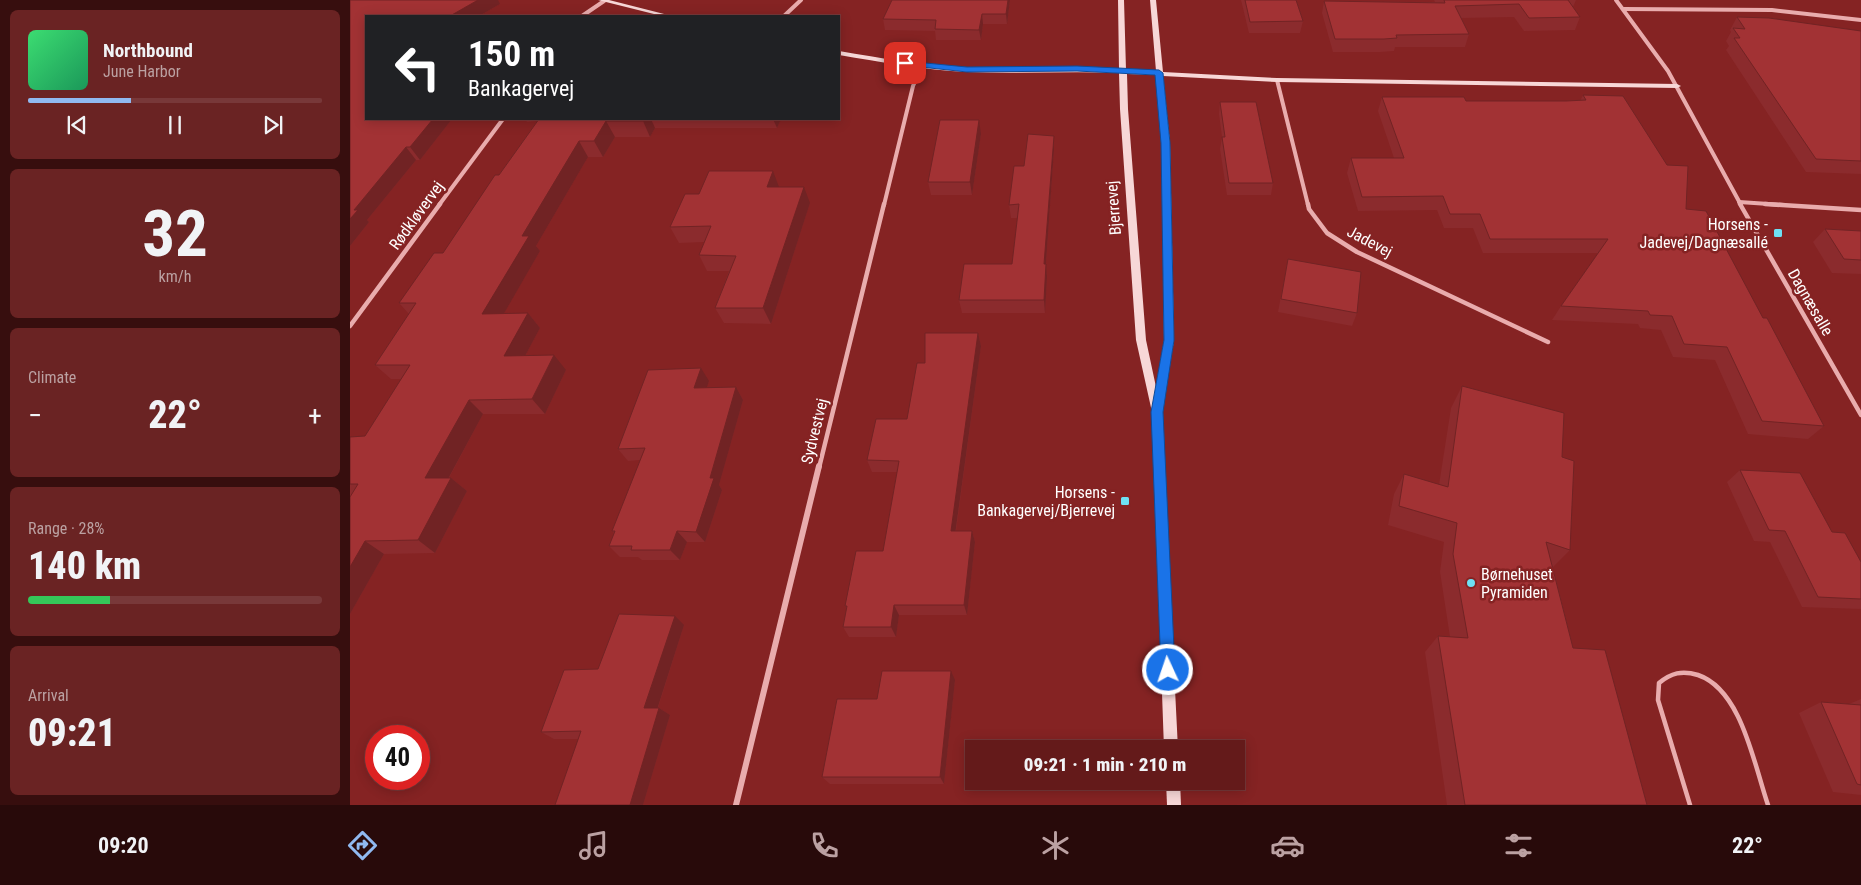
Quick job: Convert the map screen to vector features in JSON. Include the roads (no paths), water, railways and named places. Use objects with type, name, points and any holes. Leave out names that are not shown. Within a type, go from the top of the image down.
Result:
[{"type":"street","points":[[583,15],[602,0],[665,15]]},
{"type":"street","points":[[785,15],[801,0]]},
{"type":"street","name":"Bjerrevej","points":[[1121,0],[1122,70],[1140,340],[1157,412],[1171,740]]},
{"type":"street","name":"Bjerrevej","points":[[1153,0],[1166,143],[1169,340],[1157,412]]},
{"type":"street","name":"Dagnæsalle","points":[[1616,0],[1655,51],[1677,86],[1739,202],[1861,415]]},
{"type":"street","points":[[1624,9],[1717,7],[1786,11],[1861,20]]},
{"type":"street","points":[[840,53],[922,66],[967,70],[1122,70],[1277,80],[1677,86]]},
{"type":"street","name":"Sydvestvej","points":[[736,805],[913,86],[922,66]]},
{"type":"street","name":"Jadevej","points":[[1277,80],[1308,209],[1326,233],[1357,252],[1548,342]]},
{"type":"street","name":"Rødkløvervej","points":[[350,326],[501,120]]},
{"type":"street","points":[[1739,202],[1861,210]]},
{"type":"street","points":[[1173,790],[1174,805]]},
{"type":"lane","points":[[1690,805],[1658,700],[1659,683],[1670,673],[1686,671],[1706,678],[1724,692],[1734,710],[1768,805]]},
{"type":"place","name":"Horsens - Jadevej/Dagnæsallé","points":[[1778,233]]},
{"type":"place","name":"Horsens - Bankagervej/Bjerrevej","points":[[1125,501]]},
{"type":"place","name":"Børnehuset Pyramiden","points":[[1471,583]]}]
